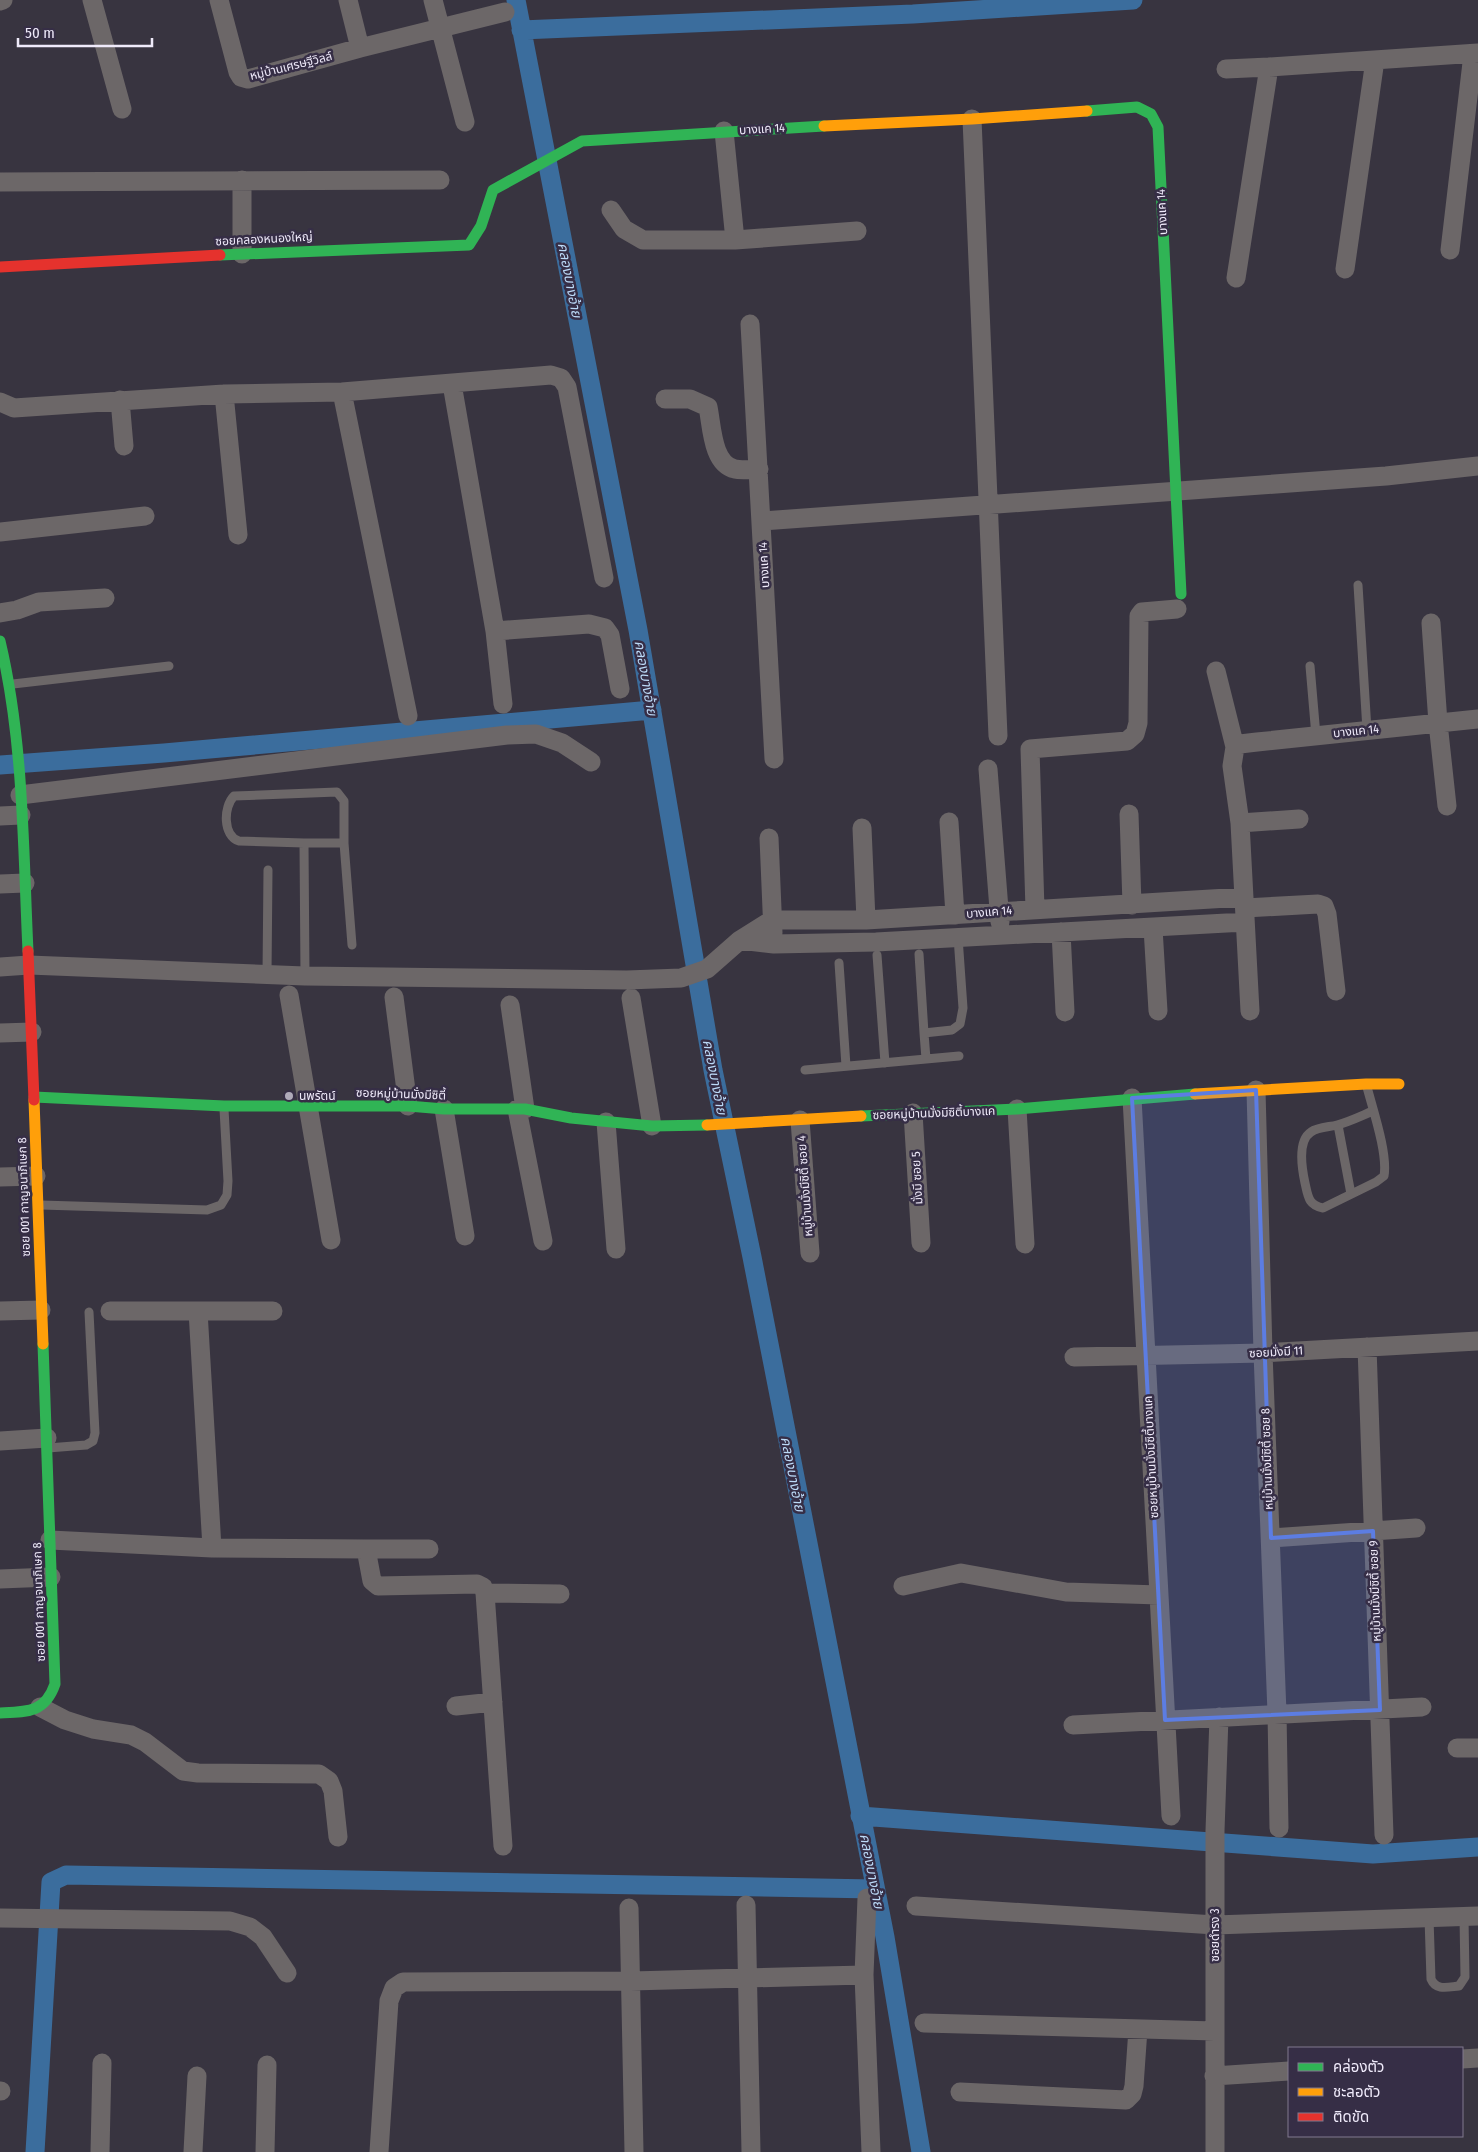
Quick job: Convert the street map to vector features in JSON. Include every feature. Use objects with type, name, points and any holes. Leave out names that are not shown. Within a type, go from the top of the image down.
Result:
[{"type":"street","points":[[92,0],[122,109]]},
{"type":"street","name":"หมู่บ้านเศรษฐีวิลล์","points":[[219,0],[238,72],[241,77],[248,79],[360,48],[506,12]]},
{"type":"street","points":[[348,0],[360,48]]},
{"type":"street","points":[[433,0],[465,122]]},
{"type":"street","points":[[1226,69],[1475,54],[1450,250]]},
{"type":"street","points":[[1344,269],[1374,60]]},
{"type":"street","points":[[1236,278],[1269,66]]},
{"type":"street","name":"บางแค 14","points":[[493,190],[582,141],[724,130],[972,119],[1137,107],[1151,114],[1158,126],[1179,602]]},
{"type":"street","points":[[972,119],[998,736]]},
{"type":"street","points":[[724,130],[735,240]]},
{"type":"street","points":[[242,180],[242,254]]},
{"type":"street","points":[[0,182],[440,180]]},
{"type":"street","name":"ซอยคลองหนองใหญ่","points":[[0,267],[469,244],[478,235],[483,224],[493,190]]},
{"type":"street","points":[[611,210],[624,229],[643,240],[735,240],[857,231]]},
{"type":"street","name":"บางแค 14","points":[[750,324],[774,759]]},
{"type":"street","points":[[5,410],[120,400],[224,394],[342,392],[551,375],[561,378],[567,387],[604,578]]},
{"type":"street","points":[[452,384],[495,631],[503,704]]},
{"type":"street","points":[[342,392],[408,716]]},
{"type":"street","points":[[224,394],[238,535]]},
{"type":"street","points":[[665,399],[690,399],[708,407],[718,454],[725,465],[735,470],[759,469]]},
{"type":"street","points":[[120,400],[124,446]]},
{"type":"street","points":[[762,521],[1386,476],[1478,466]]},
{"type":"street","points":[[0,532],[145,516]]},
{"type":"street","points":[[0,613],[17,610],[40,602],[105,598]]},
{"type":"street","points":[[1035,909],[1030,749],[1127,741],[1135,734],[1138,723],[1139,616],[1142,612],[1179,602]]},
{"type":"street","points":[[1431,623],[1438,723],[1448,806]]},
{"type":"street","points":[[495,631],[589,624],[605,628],[610,635],[620,689]]},
{"type":"street","name":"ซอย 001 กาญจนาภิเษก 8","points":[[1,647],[10,684],[17,742],[30,966],[55,1684],[53,1694],[48,1702],[40,1707]]},
{"type":"street","points":[[1216,671],[1235,747],[1232,766],[1240,822],[1250,1011]]},
{"type":"street","name":"บางแค 14","points":[[1235,747],[1240,744],[1478,719]]},
{"type":"street","points":[[20,795],[507,735],[536,734],[562,743],[591,762]]},
{"type":"street","points":[[988,769],[1000,934]]},
{"type":"street","points":[[1129,814],[1132,905]]},
{"type":"street","points":[[0,816],[21,815]]},
{"type":"street","points":[[1240,822],[1299,819]]},
{"type":"street","points":[[949,822],[955,915]]},
{"type":"street","points":[[862,828],[871,920],[877,948]]},
{"type":"street","points":[[769,838],[774,944]]},
{"type":"street","points":[[0,884],[25,883]]},
{"type":"street","points":[[1245,909],[1318,904],[1324,906],[1327,914],[1336,991]]},
{"type":"street","name":"บางแค 14","points":[[772,920],[871,920],[999,911],[1132,905],[1245,909]]},
{"type":"street","name":"บางแค 14","points":[[740,940],[774,944],[877,948],[958,937],[1153,928],[1245,909]]},
{"type":"street","points":[[0,967],[30,966],[305,976],[627,980],[681,978],[707,969],[740,940],[772,920]]},
{"type":"street","points":[[1153,928],[1158,1011]]},
{"type":"street","points":[[1061,932],[1066,1012]]},
{"type":"street","points":[[289,995],[331,1240]]},
{"type":"street","points":[[394,997],[408,1106]]},
{"type":"street","points":[[631,998],[652,1126]]},
{"type":"street","points":[[510,1005],[521,1109],[542,1241]]},
{"type":"street","points":[[0,1033],[32,1032]]},
{"type":"street","name":"ซอยหมู่บ้านมั่งมีซิตี้บางแค","points":[[736,1124],[913,1113],[1017,1110],[1132,1098],[1366,1084],[1399,1084]]},
{"type":"street","name":"หมู่บ้านมั่งมีซิตี้ ซอย 8","points":[[1256,1090],[1263,1353],[1277,1713],[1279,1828]]},
{"type":"street","name":"ซอยหมู่บ้านมั่งมีซิตี้","points":[[34,1097],[224,1106],[408,1106],[444,1109],[521,1109],[571,1118],[652,1126],[736,1124]]},
{"type":"street","name":"ซอยหมู่บ้านมั่งมีซิตี้บางแค","points":[[1132,1098],[1170,1816]]},
{"type":"street","points":[[444,1109],[465,1236]]},
{"type":"street","points":[[1017,1110],[1025,1244]]},
{"type":"street","name":"มั่งมี ซอย 5","points":[[913,1113],[921,1243]]},
{"type":"street","name":"หมู่บ้านมั่งมีซิตี้ ซอย 4","points":[[800,1120],[810,1253]]},
{"type":"street","points":[[606,1122],[616,1249]]},
{"type":"street","points":[[0,1177],[36,1176]]},
{"type":"street","points":[[0,1311],[41,1310]]},
{"type":"street","points":[[110,1311],[273,1311]]},
{"type":"street","points":[[198,1311],[212,1548]]},
{"type":"street","name":"ซอยมั่งมี 11","points":[[1074,1357],[1263,1353],[1478,1341]]},
{"type":"street","name":"หมู่บ้านมั่งมีซิตี้ ซอย 9","points":[[1367,1347],[1384,1835]]},
{"type":"street","points":[[0,1441],[47,1443]]},
{"type":"street","points":[[1271,1538],[1416,1528]]},
{"type":"street","points":[[50,1540],[212,1548],[429,1548]]},
{"type":"street","points":[[366,1549],[372,1581],[378,1586],[478,1584],[483,1587],[485,1593],[503,1846]]},
{"type":"street","points":[[903,1586],[961,1573],[1066,1592],[1159,1595]]},
{"type":"street","points":[[0,1579],[51,1578]]},
{"type":"street","points":[[485,1593],[560,1594]]},
{"type":"street","points":[[456,1706],[493,1702]]},
{"type":"street","points":[[0,1713],[27,1712],[40,1707],[65,1720],[93,1729],[131,1735],[145,1742],[183,1771],[198,1773],[319,1774],[329,1781],[333,1791],[338,1837]]},
{"type":"street","points":[[1074,1724],[1422,1707]]},
{"type":"street","name":"ซอยดำรง 3","points":[[1215,2152],[1215,1831],[1219,1717]]},
{"type":"street","points":[[1458,1748],[1478,1748]]},
{"type":"street","points":[[866,1898],[864,1974],[871,2152]]},
{"type":"street","points":[[746,1905],[751,2152]]},
{"type":"street","points":[[916,1906],[1215,1925],[1471,1917]]},
{"type":"street","points":[[630,1908],[634,2152]]},
{"type":"street","points":[[0,1918],[230,1921],[250,1927],[263,1937],[287,1973]]},
{"type":"street","points":[[379,2152],[389,2001],[394,1988],[403,1982],[631,1981],[864,1974]]},
{"type":"street","points":[[924,2023],[1215,2031]]},
{"type":"street","points":[[960,2092],[1126,2100],[1132,2094],[1134,2086],[1138,2029]]},
{"type":"street","points":[[1463,2059],[1478,2058]]},
{"type":"street","points":[[100,2152],[102,2063]]},
{"type":"street","points":[[265,2152],[267,2065]]},
{"type":"street","points":[[1214,2076],[1288,2071]]},
{"type":"street","points":[[193,2152],[197,2076]]},
{"type":"lane","points":[[1358,585],[1367,730]]},
{"type":"lane","points":[[10,684],[169,666]]},
{"type":"lane","points":[[1310,666],[1316,736]]},
{"type":"lane","points":[[344,843],[239,842],[233,840],[228,833],[227,807],[234,796],[336,792],[342,796],[344,801],[344,843],[352,946]]},
{"type":"lane","points":[[304,843],[305,976]]},
{"type":"lane","points":[[267,974],[268,870]]},
{"type":"lane","points":[[924,1033],[952,1030],[960,1024],[963,1008],[958,937]]},
{"type":"lane","points":[[877,948],[885,1063]]},
{"type":"lane","points":[[919,954],[926,1059]]},
{"type":"lane","points":[[839,963],[846,1066]]},
{"type":"lane","points":[[805,1070],[959,1056]]},
{"type":"lane","points":[[1366,1084],[1373,1111],[1386,1166],[1384,1176],[1376,1182],[1323,1208],[1315,1206],[1310,1202],[1303,1174],[1302,1146],[1306,1137],[1312,1131],[1338,1125],[1373,1111]]},
{"type":"lane","points":[[38,1205],[207,1210],[221,1205],[227,1195],[228,1182],[224,1106]]},
{"type":"lane","points":[[1338,1125],[1351,1194]]},
{"type":"lane","points":[[47,1443],[86,1445],[93,1441],[95,1433],[89,1312]]},
{"type":"lane","points":[[1429,1918],[1431,1978],[1434,1984],[1439,1987],[1459,1986],[1465,1977],[1471,1917]]},
{"type":"highlighted area","points":[[1256,1090],[1271,1538],[1373,1531],[1380,1710],[1165,1720],[1132,1098]]},
{"type":"waterway","name":"คลองบางอ้าย","points":[[516,0],[638,630],[713,1070],[752,1257],[885,1937],[921,2152]]},
{"type":"waterway","points":[[521,30],[913,14],[1133,0]]},
{"type":"waterway","points":[[0,765],[164,753],[652,710]]},
{"type":"waterway","points":[[860,1816],[1373,1854],[1478,1847]]},
{"type":"waterway","points":[[35,2152],[51,1882],[66,1875],[875,1889]]},
{"type":"traffic: fast","points":[[1087,111],[1137,107],[1151,114],[1158,127],[1181,594]]},
{"type":"traffic: fast","points":[[220,255],[469,245],[481,226],[493,190],[582,141],[824,126]]},
{"type":"traffic: fast","points":[[0,641],[8,679],[18,756],[28,951]]},
{"type":"traffic: fast","points":[[861,1116],[1017,1109],[1195,1094]]},
{"type":"traffic: fast","points":[[34,1097],[224,1106],[408,1106],[444,1109],[525,1109],[571,1118],[652,1126],[707,1125]]},
{"type":"traffic: fast","points":[[0,1713],[27,1711],[40,1706],[51,1694],[55,1684],[43,1344]]},
{"type":"traffic: slow","points":[[824,126],[1087,111]]},
{"type":"traffic: slow","points":[[1195,1094],[1366,1084],[1399,1084]]},
{"type":"traffic: slow","points":[[34,1100],[43,1344]]},
{"type":"traffic: slow","points":[[707,1125],[861,1116]]},
{"type":"traffic: jam","points":[[0,267],[220,255]]},
{"type":"traffic: jam","points":[[28,951],[34,1100]]},
{"type":"place","name":"นพรัตน์","points":[[289,1096]]}]
